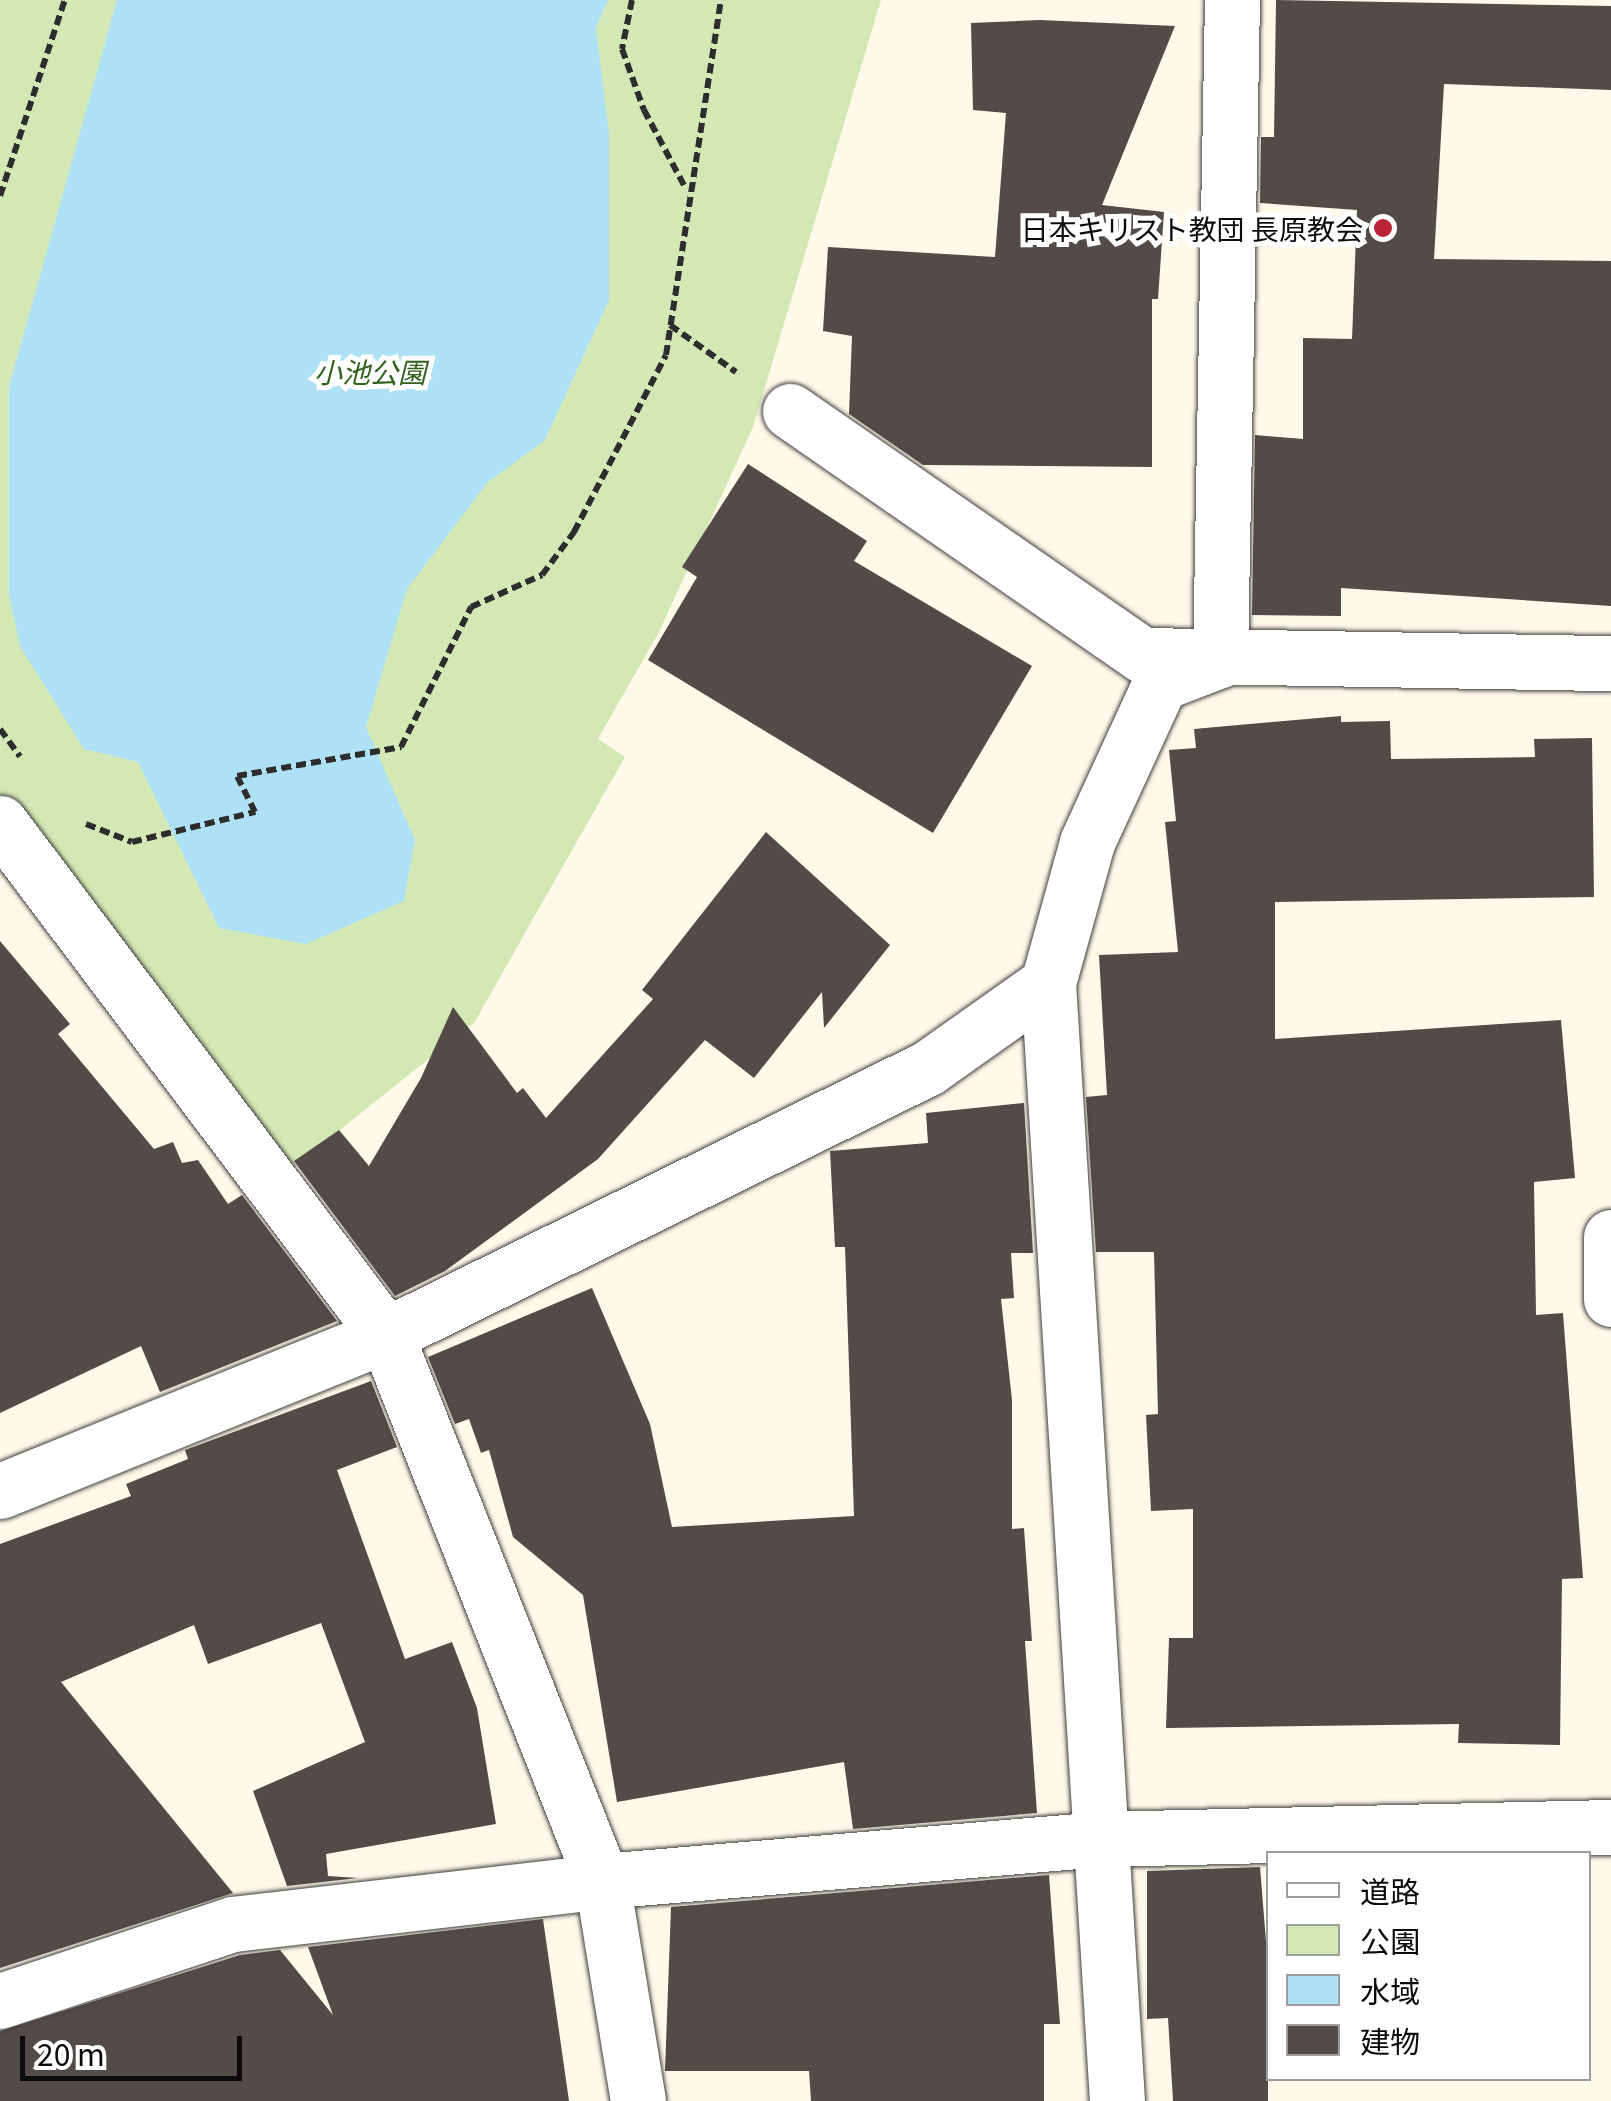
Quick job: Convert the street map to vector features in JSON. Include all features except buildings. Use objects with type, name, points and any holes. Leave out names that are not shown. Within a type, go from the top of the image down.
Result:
[{"type":"street","points":[[1220,660],[1232,0]]},
{"type":"street","points":[[790,411],[1143,656],[1611,663]]},
{"type":"street","points":[[1117,2101],[1048,984],[1087,842],[1160,682],[1220,660]]},
{"type":"street","points":[[0,823],[386,1335],[602,1881],[638,2101]]},
{"type":"street","points":[[0,1491],[386,1335],[928,1068],[1048,984]]},
{"type":"street","points":[[1611,1237],[1611,1299]]},
{"type":"street","points":[[0,2001],[233,1924],[602,1881],[1101,1839],[1611,1827]]},
{"type":"path","points":[[0,196],[65,0]]},
{"type":"path","points":[[632,0],[622,49],[644,110],[687,190]]},
{"type":"path","points":[[132,842],[255,812],[237,776],[401,747],[472,607],[542,575],[574,532],[666,354],[687,190],[721,0]]},
{"type":"path","points":[[670,325],[790,411]]},
{"type":"green space","name":"小池公園","points":[[0,0],[881,0],[753,427],[659,632],[598,739],[625,757],[474,1023],[273,1183],[0,830]]},
{"type":"water","points":[[117,0],[608,0],[596,28],[609,134],[609,300],[545,440],[487,483],[407,589],[366,727],[415,840],[404,901],[306,944],[219,928],[138,762],[84,749],[20,646],[9,594],[9,387]]},
{"type":"place","name":"日本キリスト教団 長原教会","points":[[1383,228]]}]
